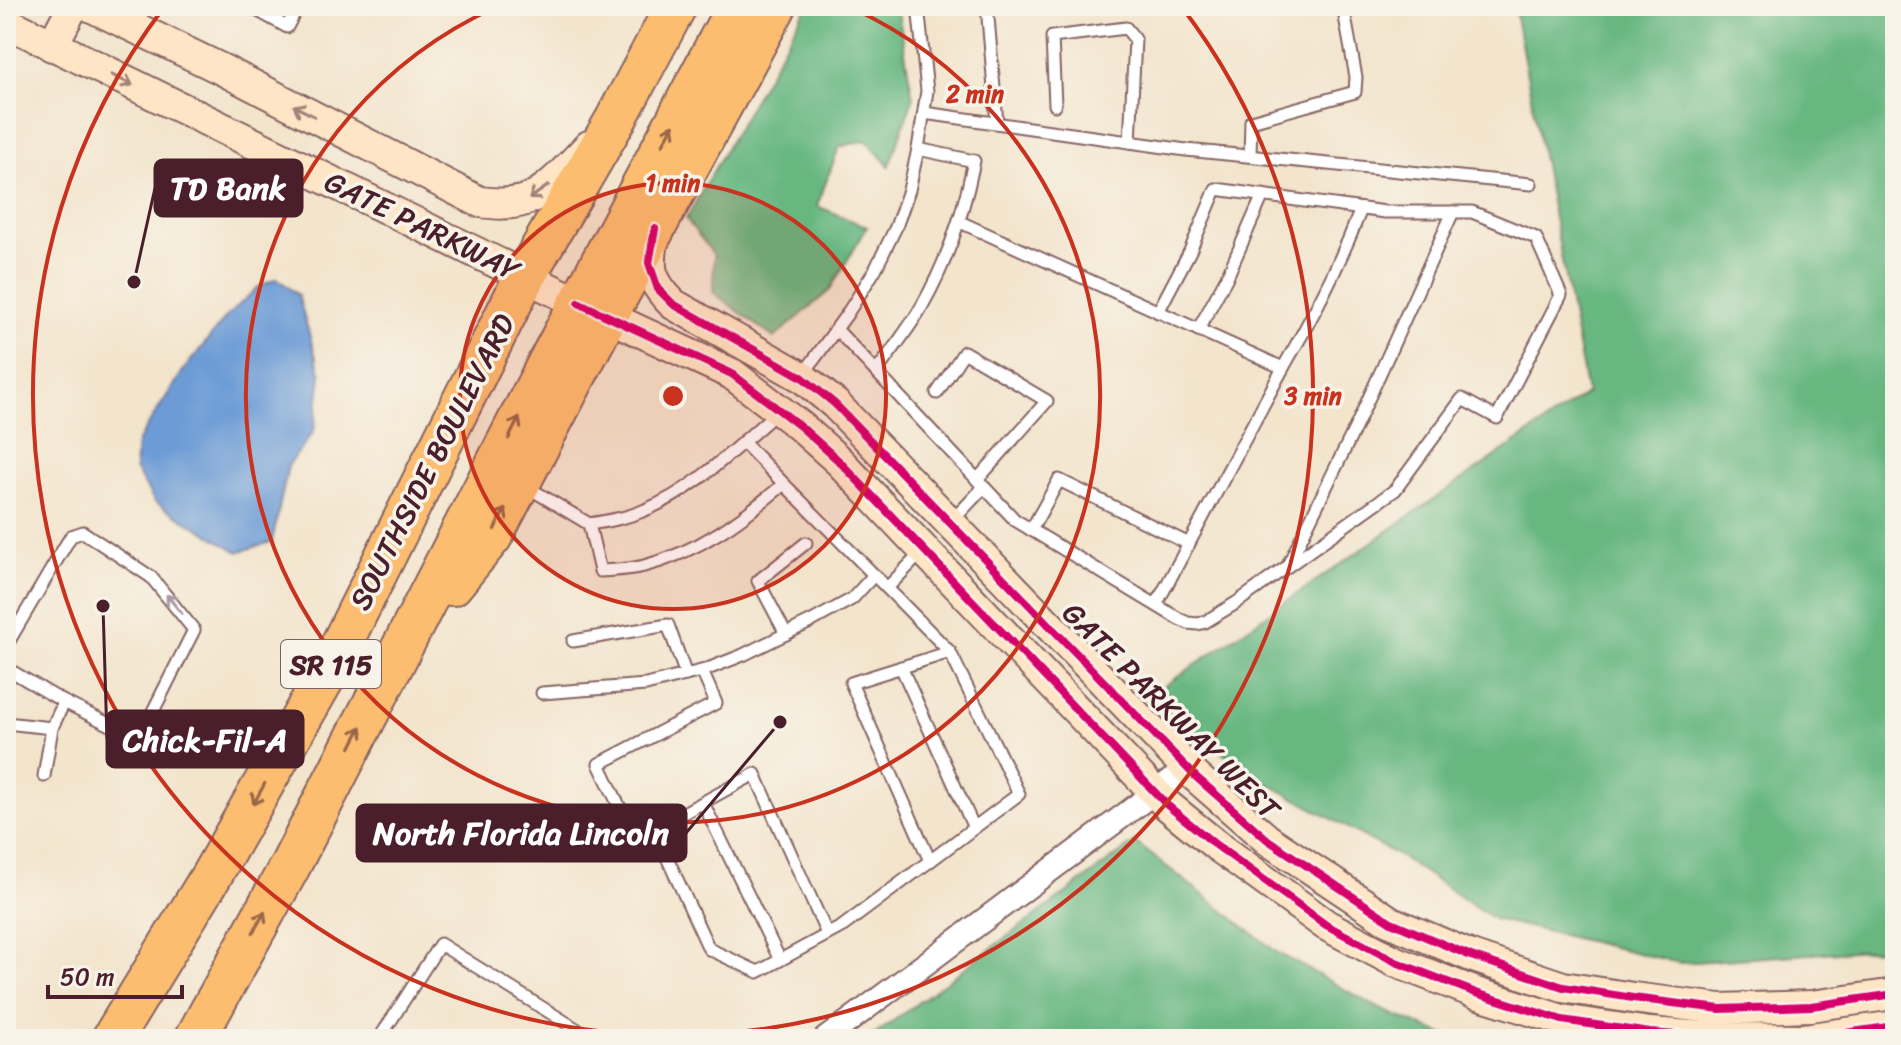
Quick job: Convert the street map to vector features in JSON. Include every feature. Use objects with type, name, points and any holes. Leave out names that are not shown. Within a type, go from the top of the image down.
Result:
[{"type":"highway","name":"SOUTHSIDE BOULEVARD","points":[[112,1039],[210,878],[327,673],[525,276],[616,119],[676,6]]},
{"type":"highway","name":"SOUTHSIDE BOULEVARD","points":[[202,1036],[401,647],[593,310],[737,6]]},
{"type":"highway","points":[[401,647],[492,536],[520,482],[593,310],[655,229],[776,6]]},
{"type":"highway","points":[[755,44],[785,6]]},
{"type":"main road","points":[[52,46],[73,6]]},
{"type":"main road","name":"GATE PARKWAY","points":[[90,6],[221,69],[480,202],[503,204],[527,200],[546,188],[616,119]]},
{"type":"main road","name":"GATE PARKWAY","points":[[16,18],[52,46],[593,310]]},
{"type":"main road","name":"GATE PARKWAY WEST","points":[[655,229],[649,263],[658,289],[673,304],[802,377],[835,404],[1187,768],[1268,840],[1391,922],[1471,956],[1563,987],[1633,998],[1720,1009],[1811,1006],[1895,994]]},
{"type":"main road","name":"GATE PARKWAY WEST","points":[[593,310],[732,374],[776,408],[839,461],[1154,792],[1216,845],[1326,925],[1396,962],[1476,993],[1562,1020],[1650,1033],[1717,1038],[1803,1039],[1895,1026]]},
{"type":"main road","points":[[776,408],[802,377]]},
{"type":"main road","points":[[924,550],[950,523]]},
{"type":"street","points":[[825,1039],[1187,768]]},
{"type":"lane","points":[[249,6],[287,27],[298,6]]},
{"type":"lane","points":[[802,377],[875,270],[896,227],[909,190],[927,91],[918,6]]},
{"type":"lane","points":[[987,6],[997,123]]},
{"type":"lane","points":[[1250,156],[1251,121],[1355,92],[1356,77],[1343,6]]},
{"type":"lane","points":[[1055,105],[1052,37],[1126,28],[1135,39],[1130,142]]},
{"type":"lane","points":[[924,113],[1130,142],[1531,184]]},
{"type":"lane","points":[[876,372],[922,307],[942,268],[960,222],[974,161],[918,149]]},
{"type":"lane","points":[[836,329],[1015,520],[1188,623],[1205,622],[1236,603],[1395,490],[1462,399],[1497,418],[1561,295],[1536,238],[1472,212],[1385,212],[1216,189],[1190,251],[1158,312]]},
{"type":"lane","points":[[1198,330],[1227,277],[1263,195]]},
{"type":"lane","points":[[1156,605],[1303,335],[1361,209]]},
{"type":"lane","points":[[1287,567],[1358,422],[1453,212]]},
{"type":"lane","points":[[960,222],[1283,368]]},
{"type":"lane","points":[[937,393],[964,352],[1047,401],[950,523]]},
{"type":"lane","points":[[520,482],[589,524],[618,519],[646,510],[698,481],[767,421],[776,408]]},
{"type":"lane","points":[[702,671],[716,703],[599,764],[623,814],[654,829],[709,949],[758,972],[843,926],[1019,794],[950,652],[743,442]]},
{"type":"lane","points":[[1031,530],[1059,480],[1189,544]]},
{"type":"lane","points":[[589,524],[600,571],[643,567],[716,537],[784,484]]},
{"type":"lane","points":[[6,646],[71,536],[83,532],[151,577],[194,630],[139,739],[64,702],[6,668]]},
{"type":"lane","points":[[786,634],[758,581],[806,543]]},
{"type":"lane","points":[[887,588],[924,550]]},
{"type":"lane","points":[[542,693],[646,685],[702,671],[743,655],[852,599],[874,575]]},
{"type":"lane","points":[[573,641],[668,625],[686,675]]},
{"type":"lane","points":[[930,861],[851,683],[950,652]]},
{"type":"lane","points":[[901,667],[974,828]]},
{"type":"lane","points":[[44,776],[52,728],[64,702]]},
{"type":"lane","points":[[6,723],[52,728]]},
{"type":"lane","points":[[654,829],[755,774],[827,934]]},
{"type":"lane","points":[[703,803],[780,960]]},
{"type":"lane","points":[[379,1039],[440,944],[578,1030],[571,1039]]},
{"type":"green space","points":[[807,6],[897,6],[913,99],[889,166],[866,140],[839,147],[817,206],[867,227],[829,291],[774,338],[713,292],[714,255],[686,219]]},
{"type":"green space","points":[[1514,6],[1895,6],[1895,948],[1680,963],[1494,919],[1401,857],[1251,774],[1147,698],[1587,393]]},
{"type":"green space","points":[[1135,842],[1278,953],[1382,1010],[1454,1039],[869,1039]]},
{"type":"water","points":[[277,278],[298,295],[321,375],[314,431],[288,466],[272,542],[238,552],[155,502],[135,469],[137,442],[185,368],[227,316],[258,287]]},
{"type":"cycle path","points":[[655,229],[649,263],[658,289],[673,304],[802,377],[835,404],[1196,777],[1268,840],[1391,922],[1471,956],[1563,987],[1633,998],[1720,1009],[1811,1006],[1895,994]]},
{"type":"cycle path","points":[[579,303],[732,374],[800,426],[839,461],[1167,805],[1216,845],[1326,925],[1396,962],[1476,993],[1562,1020],[1650,1033],[1717,1038],[1803,1039],[1895,1026]]},
{"type":"place","name":"TD Bank","points":[[134,282]]},
{"type":"place","name":"Chick-Fil-A","points":[[103,606]]},
{"type":"place","name":"North Florida Lincoln","points":[[780,722]]}]
